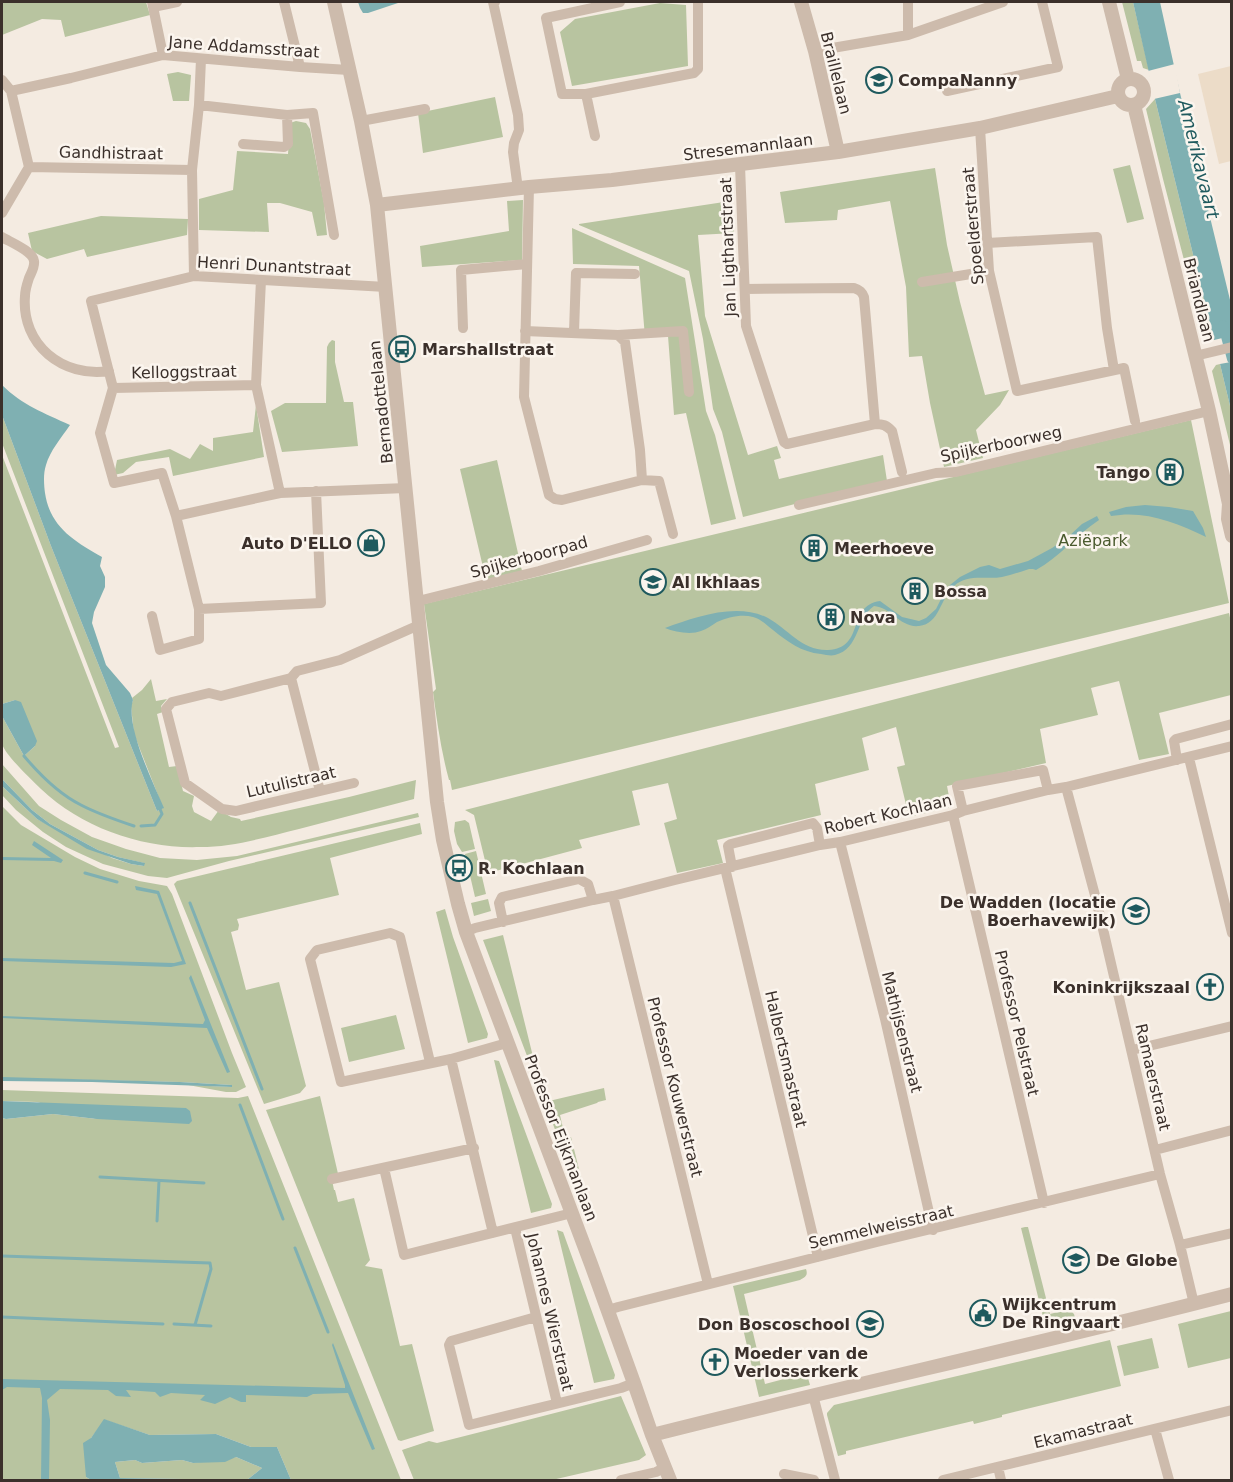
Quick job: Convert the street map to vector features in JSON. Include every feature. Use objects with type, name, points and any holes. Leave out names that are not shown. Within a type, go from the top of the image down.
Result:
[{"type":"street","points":[[163,55],[153,4],[177,2]]},
{"type":"street","points":[[284,2],[300,67]]},
{"type":"street","name":"Bernadottelaan","points":[[333,2],[361,121],[377,205],[437,802]]},
{"type":"street","points":[[495,2],[493,2],[518,115],[519,130],[513,152],[524,188],[527,264],[524,397],[549,495],[562,500],[642,480],[659,481],[673,534]]},
{"type":"street","points":[[620,2],[546,18],[562,94],[586,94],[694,73],[698,69],[698,2]]},
{"type":"street","name":"Braillelaan","points":[[801,2],[838,152]]},
{"type":"street","points":[[908,2],[908,35]]},
{"type":"street","points":[[814,51],[908,35],[1003,2]]},
{"type":"street","points":[[947,91],[1058,67],[1042,2]]},
{"type":"street","points":[[1109,2],[1128,79]]},
{"type":"street","name":"Jane Addamsstraat","points":[[11,91],[163,55],[349,70]]},
{"type":"street","points":[[194,276],[192,170],[201,59]]},
{"type":"street","points":[[1128,79],[1137,80],[1145,91],[1142,100],[1134,105],[1126,104],[1118,96],[1121,83],[1128,79]]},
{"type":"street","points":[[2,80],[11,91],[30,167],[2,213]]},
{"type":"street","points":[[586,94],[595,136]]},
{"type":"street","name":"Stresemannlaan","points":[[377,205],[576,184],[838,152],[980,128],[1118,96]]},
{"type":"street","points":[[199,105],[287,115],[313,113],[334,235]]},
{"type":"street","name":"Briandlaan","points":[[1134,105],[1209,411],[1230,506],[1228,519],[1232,536]]},
{"type":"street","points":[[361,121],[425,109]]},
{"type":"street","points":[[243,144],[284,147],[288,144],[287,115]]},
{"type":"street","name":"Spoelderstraat","points":[[980,128],[989,272],[1017,391],[1114,370]]},
{"type":"street","name":"Jan Ligthartstraat","points":[[740,165],[746,326],[784,442],[787,444],[876,424]]},
{"type":"street","name":"Gandhistraat","points":[[30,167],[192,170]]},
{"type":"street","points":[[2,237],[31,253],[34,260],[26,287],[25,307],[29,327],[39,344],[53,358],[70,368],[90,372],[109,371]]},
{"type":"street","points":[[987,243],[1098,237],[1107,328],[1114,370],[1124,368],[1135,421]]},
{"type":"street","points":[[463,328],[461,270],[527,264]]},
{"type":"street","points":[[922,282],[989,272]]},
{"type":"street","points":[[574,332],[576,273],[635,274]]},
{"type":"street","name":"Henri Dunantstraat","points":[[91,301],[194,276],[386,287]]},
{"type":"street","points":[[261,280],[256,386],[280,493]]},
{"type":"street","points":[[746,290],[854,288],[863,293],[876,424],[887,426],[892,431],[902,472]]},
{"type":"street","name":"Kelloggstraat","points":[[91,301],[113,388],[100,433],[114,483],[162,473],[176,516]]},
{"type":"street","points":[[525,331],[618,335],[683,331],[689,392]]},
{"type":"street","points":[[618,335],[625,342],[642,480]]},
{"type":"street","points":[[1195,356],[1232,347]]},
{"type":"street","name":"Kelloggstraat","points":[[113,388],[256,386]]},
{"type":"street","name":"Spijkerboorweg","points":[[799,505],[936,473],[956,472],[1209,411]]},
{"type":"street","points":[[152,615],[160,650],[199,639],[199,609],[176,516],[280,493],[406,488]]},
{"type":"street","points":[[199,609],[321,603],[316,491]]},
{"type":"street","name":"Spijkerboorpad","points":[[418,601],[539,571],[647,540]]},
{"type":"street","points":[[320,791],[291,678],[297,671],[340,660],[419,625]]},
{"type":"street","name":"Lutulistraat","points":[[291,678],[221,696],[209,693],[172,702],[166,709],[185,783],[222,809],[236,811],[354,783]]},
{"type":"street","points":[[1232,724],[1174,741],[1183,759],[1232,933]]},
{"type":"street","name":"Robert Kochlaan","points":[[466,932],[1232,746]]},
{"type":"street","name":"Robert Kochlaan","points":[[958,813],[957,786],[1043,770],[1048,789]]},
{"type":"street","name":"Ramaerstraat","points":[[1066,787],[1092,883],[1160,1174],[1194,1304]]},
{"type":"street","name":"Professor Eijkmanlaan","points":[[437,802],[445,847],[466,932],[667,1474]]},
{"type":"street","name":"Professor Pelstraat","points":[[958,813],[1044,1203]]},
{"type":"street","name":"Robert Kochlaan","points":[[728,867],[728,846],[731,844],[813,823],[817,828],[820,845]]},
{"type":"street","name":"Mathijsenstraat","points":[[840,842],[885,1019],[933,1230]]},
{"type":"street","name":"Halbertsmastraat","points":[[728,867],[818,1257]]},
{"type":"street","points":[[503,922],[499,903],[502,897],[579,879],[588,884],[593,900]]},
{"type":"street","name":"Professor Kouwerstraat","points":[[613,896],[708,1284]]},
{"type":"street","points":[[430,1062],[400,938],[390,933],[317,950],[310,959],[341,1082],[451,1059],[507,1043]]},
{"type":"street","points":[[1132,1050],[1232,1026]]},
{"type":"street","points":[[451,1059],[493,1233]]},
{"type":"street","points":[[1155,1150],[1232,1130]]},
{"type":"street","points":[[332,1179],[474,1148]]},
{"type":"street","points":[[384,1168],[404,1255],[572,1213]]},
{"type":"street","name":"Semmelweisstraat","points":[[608,1310],[1160,1174]]},
{"type":"street","name":"Johannes Wierstraat","points":[[515,1228],[557,1403]]},
{"type":"street","points":[[1180,1245],[1232,1233]]},
{"type":"street","points":[[652,1435],[1232,1294]]},
{"type":"street","name":"Johannes Wierstraat","points":[[536,1317],[451,1341],[449,1345],[469,1425],[634,1383]]},
{"type":"street","points":[[784,1474],[814,1480],[834,1477],[813,1395]]},
{"type":"street","name":"Ekamastraat","points":[[943,1480],[1232,1410]]},
{"type":"street","points":[[1155,1429],[1169,1480]]},
{"type":"street","points":[[998,1467],[1001,1480]]},
{"type":"street","points":[[621,1480],[656,1472],[667,1474]]},
{"type":"green space","points":[[2,2],[146,2],[150,15],[65,37],[61,20],[42,19],[2,35]]},
{"type":"green space","points":[[1122,2],[1133,2],[1149,70],[1143,68],[1141,61],[1137,61]]},
{"type":"green space","points":[[660,3],[686,5],[688,66],[572,86],[560,32],[575,19]]},
{"type":"green space","points":[[178,72],[191,75],[189,101],[173,101],[167,74]]},
{"type":"green space","points":[[495,97],[503,137],[423,153],[418,113]]},
{"type":"green space","points":[[1155,99],[1214,340],[1208,341],[1204,337],[1163,179],[1146,109]]},
{"type":"green space","points":[[296,121],[306,123],[310,129],[324,203],[327,235],[317,236],[312,212],[280,203],[267,203],[269,232],[199,230],[199,199],[233,190],[237,151],[288,154],[290,123]]},
{"type":"green space","points":[[1130,165],[1144,219],[1127,223],[1113,169]]},
{"type":"green space","points":[[935,168],[947,245],[985,395],[1009,390],[1000,405],[976,430],[983,458],[944,467],[922,356],[909,357],[906,287],[890,201],[838,210],[837,220],[785,223],[780,192]]},
{"type":"green space","points":[[723,188],[730,188],[734,233],[698,235],[705,316],[748,455],[777,446],[781,458],[774,460],[779,479],[883,455],[887,481],[743,517],[722,432],[713,409],[703,339],[689,271],[579,225],[724,202]]},
{"type":"green space","points":[[523,200],[522,260],[422,267],[420,246],[509,231],[507,201]]},
{"type":"green space","points":[[101,216],[188,219],[187,235],[87,257],[84,249],[47,259],[32,251],[28,233]]},
{"type":"green space","points":[[572,228],[685,278],[706,411],[715,435],[736,519],[711,525],[686,413],[674,415],[668,336],[645,337],[639,266],[573,264]]},
{"type":"green space","points":[[332,340],[335,341],[335,362],[344,402],[353,402],[358,446],[282,452],[271,411],[285,403],[326,403],[327,347]]},
{"type":"green space","points":[[1220,364],[1231,410],[1231,449],[1212,371],[1216,365]]},
{"type":"green space","points":[[256,405],[264,457],[173,476],[169,457],[136,462],[123,473],[114,475],[117,460],[170,449],[190,459],[200,444],[213,451],[213,438],[253,432]]},
{"type":"green space","points":[[2,415],[51,546],[157,811],[163,808],[134,734],[131,706],[132,698],[151,679],[156,701],[167,699],[161,706],[163,712],[157,714],[169,767],[177,766],[183,791],[194,796],[192,806],[194,812],[211,821],[219,810],[241,821],[416,780],[414,799],[250,841],[213,847],[178,847],[135,840],[94,825],[57,803],[41,789],[8,755],[1,741],[2,716],[24,756],[35,746],[15,700],[2,704],[2,455],[115,748],[119,747],[2,443]]},
{"type":"green space","name":"Aziëpark","points":[[1191,420],[1229,603],[452,790],[433,692],[436,689],[424,604]]},
{"type":"green space","points":[[497,460],[522,571],[486,580],[460,469]]},
{"type":"green space","points":[[1229,613],[1232,627],[1231,695],[1159,713],[1169,754],[1139,760],[1119,681],[1091,688],[1098,715],[1040,729],[1046,763],[947,786],[951,807],[909,817],[897,767],[905,765],[896,727],[862,738],[869,770],[815,784],[821,815],[717,840],[723,863],[677,873],[664,823],[677,819],[668,783],[632,791],[640,825],[579,840],[582,848],[488,873],[474,815],[465,810]]},
{"type":"green space","points":[[2,764],[39,806],[61,820],[92,837],[160,858],[197,860],[237,856],[418,813],[419,817],[229,861],[167,878],[148,876],[103,864],[66,847],[43,832],[2,795],[2,786],[37,819],[112,858],[144,866],[144,863],[98,850],[50,824],[32,810],[2,779]]},
{"type":"green space","points":[[2,806],[21,825],[75,857],[100,869],[139,881],[167,886],[246,1087],[236,1092],[226,1092],[188,1085],[231,1087],[232,1085],[2,1078]]},
{"type":"green space","points":[[465,820],[469,823],[475,849],[462,852],[457,844],[454,831],[455,822]]},
{"type":"green space","points":[[420,823],[422,834],[330,858],[339,895],[237,919],[238,930],[231,932],[246,990],[279,982],[306,1086],[300,1093],[264,1104],[174,884],[177,881]]},
{"type":"green space","points":[[476,851],[486,894],[475,897],[465,854]]},
{"type":"green space","points":[[488,899],[491,911],[474,916],[471,903]]},
{"type":"green space","points":[[445,909],[488,1034],[487,1038],[468,1043],[436,912]]},
{"type":"green space","points":[[503,935],[541,1089],[549,1101],[604,1088],[606,1100],[560,1115],[565,1137],[571,1137],[591,1218],[589,1219],[483,940]]},
{"type":"green space","points":[[396,1015],[405,1049],[349,1062],[341,1028]]},
{"type":"green space","points":[[494,1060],[499,1061],[552,1204],[551,1208],[531,1213]]},
{"type":"green space","points":[[2,1090],[238,1098],[248,1096],[401,1480],[291,1480],[277,1447],[251,1447],[216,1434],[150,1435],[105,1420],[91,1438],[86,1477],[91,1480],[2,1480],[2,1118],[53,1114],[97,1119],[37,1102],[2,1101]]},
{"type":"green space","points":[[320,1096],[339,1178],[332,1180],[338,1202],[354,1198],[370,1260],[365,1266],[382,1269],[400,1346],[412,1344],[434,1431],[401,1441],[398,1440],[266,1110]]},
{"type":"green space","points":[[1028,1227],[1050,1314],[1071,1311],[1076,1322],[1046,1329],[1021,1228]]},
{"type":"green space","points":[[557,1230],[563,1232],[615,1375],[614,1379],[594,1383]]},
{"type":"green space","points":[[806,1269],[806,1276],[800,1280],[744,1294],[765,1384],[806,1374],[810,1385],[759,1397],[733,1286]]},
{"type":"green space","points":[[1231,1311],[1231,1358],[1188,1368],[1178,1324]]},
{"type":"green space","points":[[1152,1338],[1159,1368],[1124,1376],[1117,1346]]},
{"type":"green space","points":[[1110,1340],[1121,1386],[974,1424],[973,1421],[846,1451],[846,1454],[838,1456],[827,1415],[834,1405]]},
{"type":"green space","points":[[621,1396],[646,1455],[639,1460],[552,1480],[414,1480],[402,1450],[429,1441],[437,1443]]},
{"type":"green space","points":[[236,1457],[262,1468],[247,1480],[120,1478],[115,1462],[135,1460],[142,1463],[182,1460],[193,1463]]},
{"type":"shaded area","points":[[1231,66],[1231,161],[1219,164],[1198,74]]},
{"type":"water","points":[[358,2],[401,2],[363,13]]},
{"type":"water","points":[[1133,2],[1160,2],[1231,304],[1231,336],[1214,340]]},
{"type":"water","points":[[1231,362],[1231,410],[1220,364]]},
{"type":"water","points":[[2,385],[25,403],[70,425],[56,445],[45,468],[45,493],[52,515],[65,532],[102,557],[100,566],[105,577],[105,587],[94,612],[92,623],[106,665],[130,693],[133,700],[133,724],[136,739],[164,808],[157,811],[51,546],[2,415]]},
{"type":"water","points":[[1145,505],[1193,511],[1206,537],[1160,519],[1136,515],[1111,516],[1109,512]]},
{"type":"water","points":[[1097,516],[1099,520],[1053,559],[1036,570],[1029,569],[996,578],[971,578],[959,582],[949,591],[936,616],[926,624],[912,626],[906,624],[886,610],[874,606],[868,611],[854,640],[843,652],[835,655],[801,649],[761,621],[749,616],[726,619],[693,633],[665,628],[716,613],[743,611],[768,618],[810,647],[828,650],[840,648],[852,635],[863,610],[870,604],[880,601],[902,617],[919,621],[936,609],[945,591],[960,577],[980,567],[989,565],[1000,569],[1028,561],[1052,548],[1082,524]]},
{"type":"water","points":[[15,700],[21,702],[37,741],[24,756],[2,716],[2,704]]},
{"type":"water","points":[[2,779],[32,810],[50,824],[98,850],[145,863],[144,866],[87,849],[37,819],[2,786]]},
{"type":"water","points":[[34,841],[63,860],[61,863],[2,860],[2,857],[51,858],[32,845]]},
{"type":"water","points":[[135,886],[159,891],[186,964],[171,967],[2,961],[2,958],[174,963],[182,961],[157,894],[136,890]]},
{"type":"water","points":[[191,975],[230,1072],[227,1073],[207,1028],[2,1018],[2,1016],[203,1024],[205,1020],[189,978]]},
{"type":"water","points":[[2,1077],[180,1082],[232,1085],[232,1087],[2,1081]]},
{"type":"water","points":[[2,1101],[186,1108],[190,1111],[192,1121],[189,1124],[53,1114],[6,1119],[2,1118]]},
{"type":"water","points":[[333,1343],[375,1449],[372,1450],[348,1393],[313,1394],[307,1397],[246,1395],[246,1402],[230,1397],[215,1404],[200,1400],[205,1395],[171,1393],[160,1397],[155,1392],[126,1390],[131,1397],[116,1396],[108,1390],[60,1389],[47,1400],[50,1420],[49,1480],[41,1480],[42,1398],[40,1388],[7,1387],[2,1390],[2,1379],[345,1388]]},
{"type":"water","points":[[104,1419],[150,1435],[216,1434],[251,1447],[277,1447],[291,1480],[247,1480],[91,1480],[86,1477],[83,1443],[91,1438]],"holes":[[[236,1457],[262,1468],[247,1480],[120,1478],[115,1462],[135,1460],[142,1463],[182,1460],[193,1463],[225,1462]]]},
{"type":"pier","points":[[1175,64],[1180,93],[1154,99],[1148,71]]},
{"type":"waterway","name":"Amerikavaart","points":[[1223,325],[1232,359]]},
{"type":"waterway","points":[[24,756],[50,784],[73,801],[134,826]]},
{"type":"waterway","points":[[141,826],[155,825],[162,814],[160,809]]},
{"type":"waterway","points":[[85,873],[117,882]]},
{"type":"waterway","points":[[190,903],[262,1089]]},
{"type":"waterway","points":[[240,1105],[283,1219]]},
{"type":"waterway","points":[[100,1177],[204,1183]]},
{"type":"waterway","points":[[157,1221],[159,1181]]},
{"type":"waterway","points":[[295,1248],[328,1332]]},
{"type":"waterway","points":[[2,1256],[210,1263],[211,1269],[195,1325]]},
{"type":"waterway","points":[[2,1317],[163,1324]]},
{"type":"waterway","points":[[174,1324],[211,1326]]},
{"type":"place","name":"CompaNanny","points":[[879,80]]},
{"type":"place","name":"Marshallstraat","points":[[402,349]]},
{"type":"place","name":"Tango","points":[[1170,472]]},
{"type":"place","name":"Auto D'ELLO","points":[[371,543]]},
{"type":"place","name":"Meerhoeve","points":[[814,548]]},
{"type":"place","name":"Al Ikhlaas","points":[[653,582]]},
{"type":"place","name":"Bossa","points":[[915,591]]},
{"type":"place","name":"Nova","points":[[831,617]]},
{"type":"place","name":"R. Kochlaan","points":[[459,868]]},
{"type":"place","name":"De Wadden (locatie Boerhavewijk)","points":[[1136,911]]},
{"type":"place","name":"Koninkrijkszaal","points":[[1210,987]]},
{"type":"place","name":"De Globe","points":[[1076,1260]]},
{"type":"place","name":"Wijkcentrum De Ringvaart","points":[[983,1313]]},
{"type":"place","name":"Don Boscoschool","points":[[870,1324]]},
{"type":"place","name":"Moeder van de Verlosserkerk","points":[[715,1362]]}]
